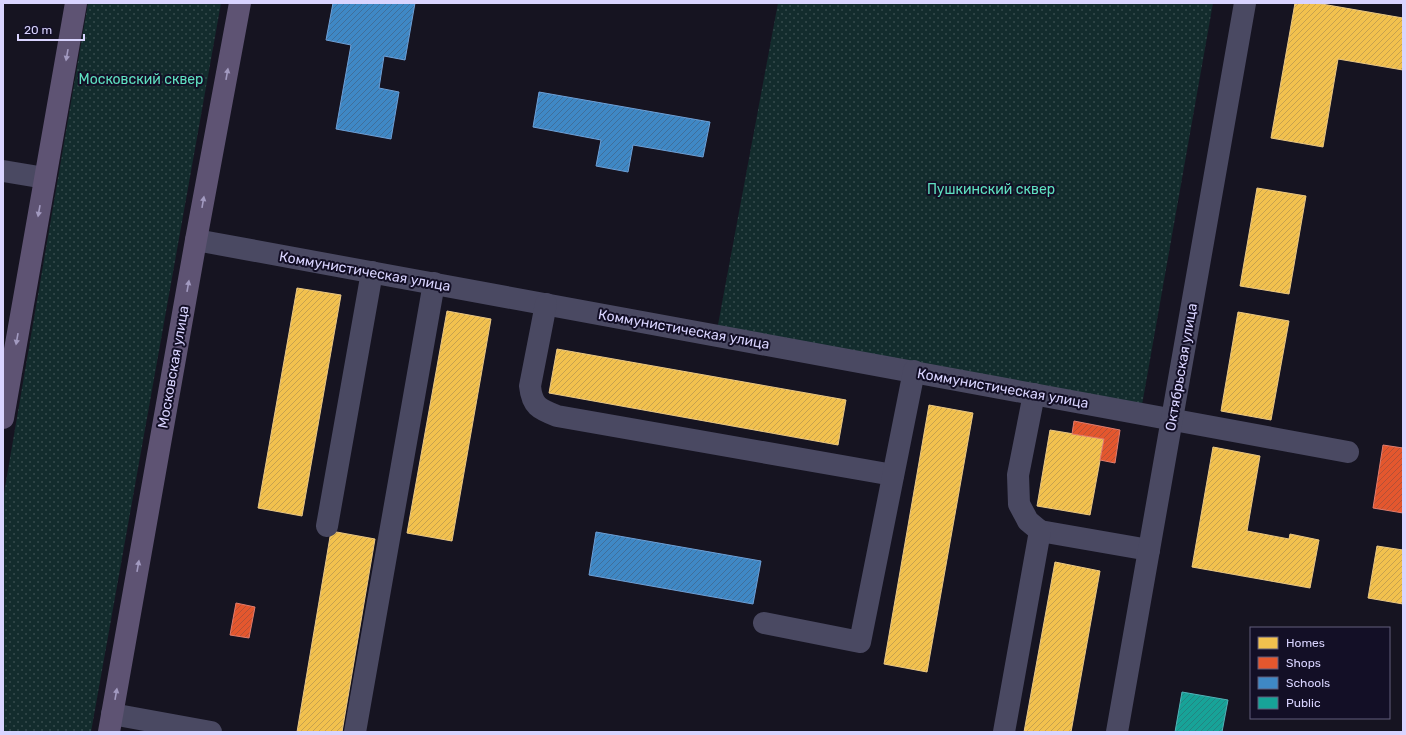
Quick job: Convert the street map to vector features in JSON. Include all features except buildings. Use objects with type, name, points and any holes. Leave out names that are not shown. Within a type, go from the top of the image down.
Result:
[{"type":"main road","points":[[3,418],[76,3]]},
{"type":"main road","name":"Московская улица","points":[[110,723],[240,3]]},
{"type":"street","name":"Октябрьская улица","points":[[1117,732],[1245,3]]},
{"type":"street","points":[[3,171],[45,178]]},
{"type":"street","name":"Коммунистическая улица","points":[[196,240],[1348,452]]},
{"type":"street","points":[[327,526],[372,272]]},
{"type":"street","points":[[355,732],[434,284]]},
{"type":"street","points":[[546,304],[530,386],[531,397],[536,406],[544,411],[557,416],[893,475]]},
{"type":"street","points":[[764,623],[860,642],[914,372]]},
{"type":"street","points":[[1034,394],[1018,475],[1019,504],[1028,521],[1040,531],[1149,550]]},
{"type":"street","points":[[1004,732],[1040,531]]},
{"type":"street","points":[[110,723],[212,732]]},
{"type":"green space","name":"Московский сквер","points":[[88,3],[221,3],[91,732],[3,732],[3,499]]},
{"type":"green space","name":"Пушкинский сквер","points":[[778,3],[1213,3],[1142,405],[717,330]]}]
